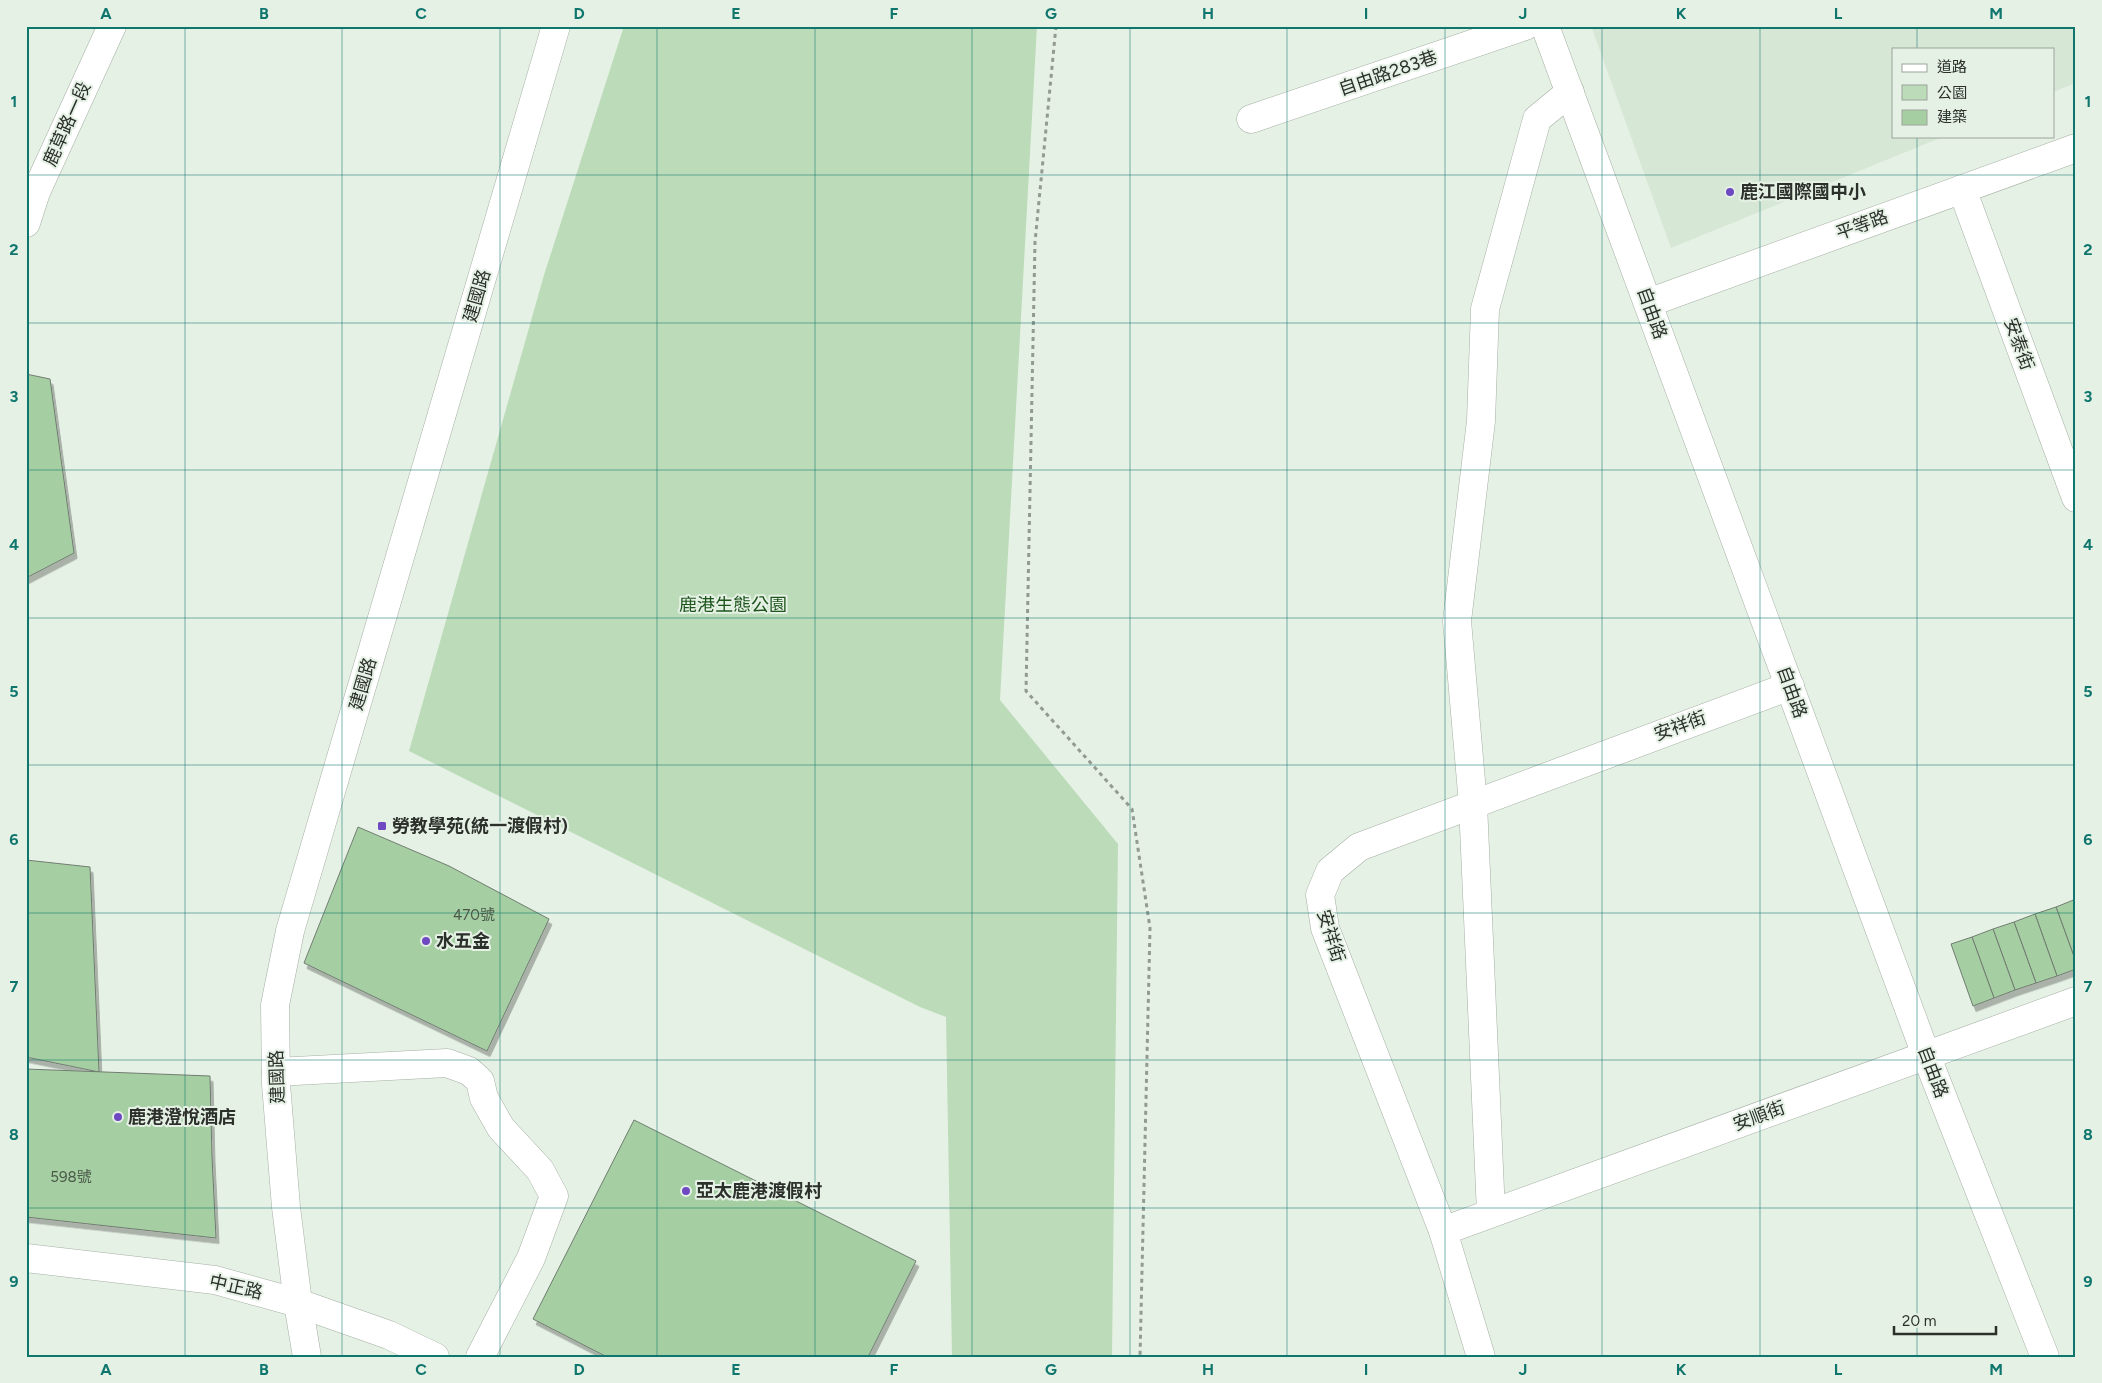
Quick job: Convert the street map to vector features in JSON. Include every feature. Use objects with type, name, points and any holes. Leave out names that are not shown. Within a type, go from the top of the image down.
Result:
[{"type":"street","name":"鹿草路一段","points":[[26,223],[31,190],[112,26]]},
{"type":"street","name":"建國路","points":[[307,1357],[286,1207],[276,1072],[275,1005],[290,931],[556,26]]},
{"type":"street","name":"自由路283巷","points":[[1251,119],[1525,26]]},
{"type":"street","name":"自由路","points":[[1545,26],[1926,1055],[2045,1357]]},
{"type":"street","points":[[1491,1213],[1474,804],[1457,621],[1481,421],[1486,309],[1537,119],[1570,92]]},
{"type":"street","name":"平等路","points":[[1648,302],[2076,148]]},
{"type":"street","name":"安泰街","points":[[1962,189],[2076,498]]},
{"type":"street","name":"安祥街","points":[[1481,1357],[1443,1231],[1325,928],[1320,895],[1330,871],[1359,847],[1790,686]]},
{"type":"street","name":"安順街","points":[[1443,1231],[2076,1001]]},
{"type":"street","points":[[276,1072],[447,1062],[469,1071],[480,1081],[484,1098],[501,1128],[540,1170],[554,1196],[531,1258],[480,1357]]},
{"type":"street","name":"中正路","points":[[26,1258],[215,1280],[298,1302],[390,1334],[435,1357]]},
{"type":"path","points":[[1056,26],[1036,242],[1026,691],[1132,809],[1150,928],[1140,1357]]},
{"type":"shaded area","name":"鹿江國際國中小","points":[[1591,26],[2076,26],[2076,83],[2054,92],[2054,48],[1892,48],[1892,138],[1940,138],[1671,248]]},
{"type":"green space","name":"鹿港生態公園","points":[[624,26],[1037,26],[1000,700],[1118,844],[1112,1357],[952,1357],[946,1017],[920,1007],[409,751],[544,275]]},
{"type":"building","points":[[26,374],[50,379],[74,553],[26,578]]},
{"type":"building","name":"水五金","points":[[358,827],[449,866],[549,919],[487,1051],[304,963]]},
{"type":"building","points":[[26,860],[90,867],[99,1072],[26,1057]]},
{"type":"building","points":[[2076,899],[2076,962],[2056,907]]},
{"type":"building","points":[[2056,907],[2076,962],[2076,969],[2057,976],[2035,914]]},
{"type":"building","points":[[2035,914],[2057,976],[2036,983],[2014,922]]},
{"type":"building","points":[[2014,922],[2036,983],[2015,990],[1993,929]]},
{"type":"building","points":[[1993,929],[2015,990],[1994,998],[1972,937]]},
{"type":"building","points":[[1972,937],[1994,998],[1973,1006],[1951,944]]},
{"type":"building","name":"鹿港澄悅酒店","points":[[26,1069],[210,1076],[216,1238],[26,1217]]},
{"type":"building","name":"亞太鹿港渡假村","points":[[634,1120],[916,1261],[868,1357],[607,1357],[533,1319]]},
{"type":"place","name":"鹿江國際國中小","points":[[1730,192]]},
{"type":"place","name":"勞教學苑(統一渡假村)","points":[[382,826]]},
{"type":"place","name":"水五金","points":[[426,941]]},
{"type":"place","name":"鹿港澄悅酒店","points":[[118,1117]]},
{"type":"place","name":"亞太鹿港渡假村","points":[[686,1191]]}]
